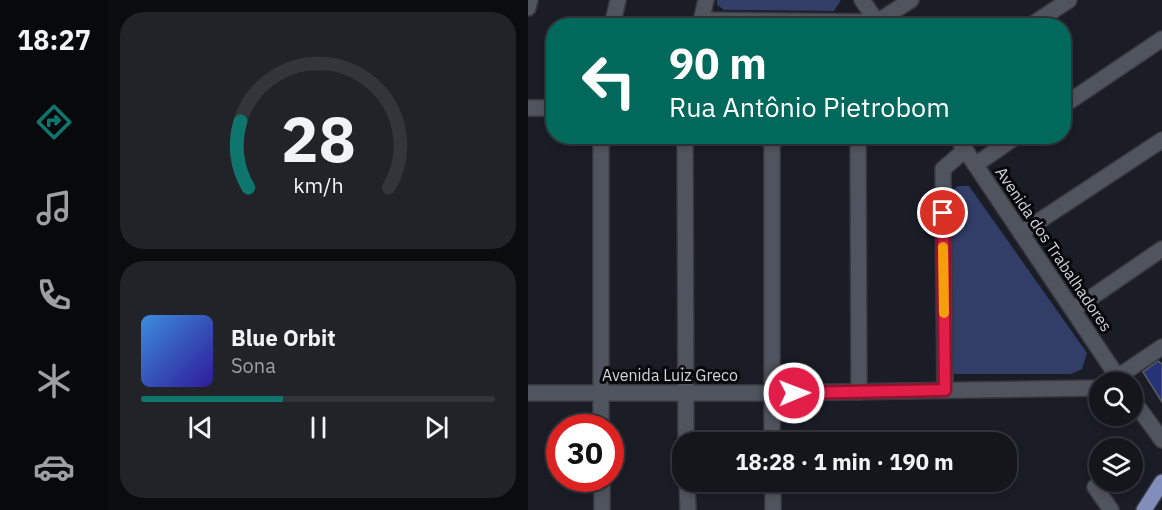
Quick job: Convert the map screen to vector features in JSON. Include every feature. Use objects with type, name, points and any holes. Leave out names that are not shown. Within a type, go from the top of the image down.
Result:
[{"type":"main road","points":[[1144,510],[1162,482]]},
{"type":"street","points":[[528,8],[530,0]]},
{"type":"street","points":[[614,18],[618,0]]},
{"type":"street","points":[[702,18],[706,0]]},
{"type":"street","points":[[862,0],[874,18]]},
{"type":"street","points":[[886,18],[911,0]]},
{"type":"street","points":[[1042,18],[1069,0]]},
{"type":"street","points":[[1071,100],[1162,39]]},
{"type":"street","points":[[528,108],[546,108]]},
{"type":"street","points":[[1021,233],[1162,140]]},
{"type":"street","points":[[601,144],[601,414]]},
{"type":"street","points":[[685,144],[686,432]]},
{"type":"street","points":[[772,144],[772,432]]},
{"type":"street","points":[[858,144],[859,392]]},
{"type":"street","name":"Avenida dos Trabalhadores","points":[[961,144],[1073,310],[1111,372]]},
{"type":"street","points":[[975,165],[1005,144]]},
{"type":"street","points":[[945,390],[943,169],[948,162],[965,150]]},
{"type":"street","points":[[1073,310],[1162,249]]},
{"type":"street","points":[[1128,372],[1162,346]]},
{"type":"street","name":"Avenida Luiz Greco","points":[[528,393],[686,394],[1089,388]]},
{"type":"street","points":[[1143,414],[1162,440]]},
{"type":"street","points":[[602,492],[602,510]]},
{"type":"street","points":[[687,492],[688,510]]},
{"type":"street","points":[[773,492],[773,510]]},
{"type":"street","points":[[1098,492],[1111,510]]},
{"type":"shaded area","points":[[717,0],[841,0],[834,11],[724,10],[717,5]]},
{"type":"shaded area","points":[[958,186],[969,186],[1087,353],[1082,369],[1071,374],[953,374],[950,341],[948,194]]},
{"type":"building","points":[[1158,361],[1162,364],[1162,402],[1143,372]]},
{"type":"slow traffic","points":[[943,247],[944,313]]},
{"type":"route","points":[[794,393],[945,390],[943,213]]}]
